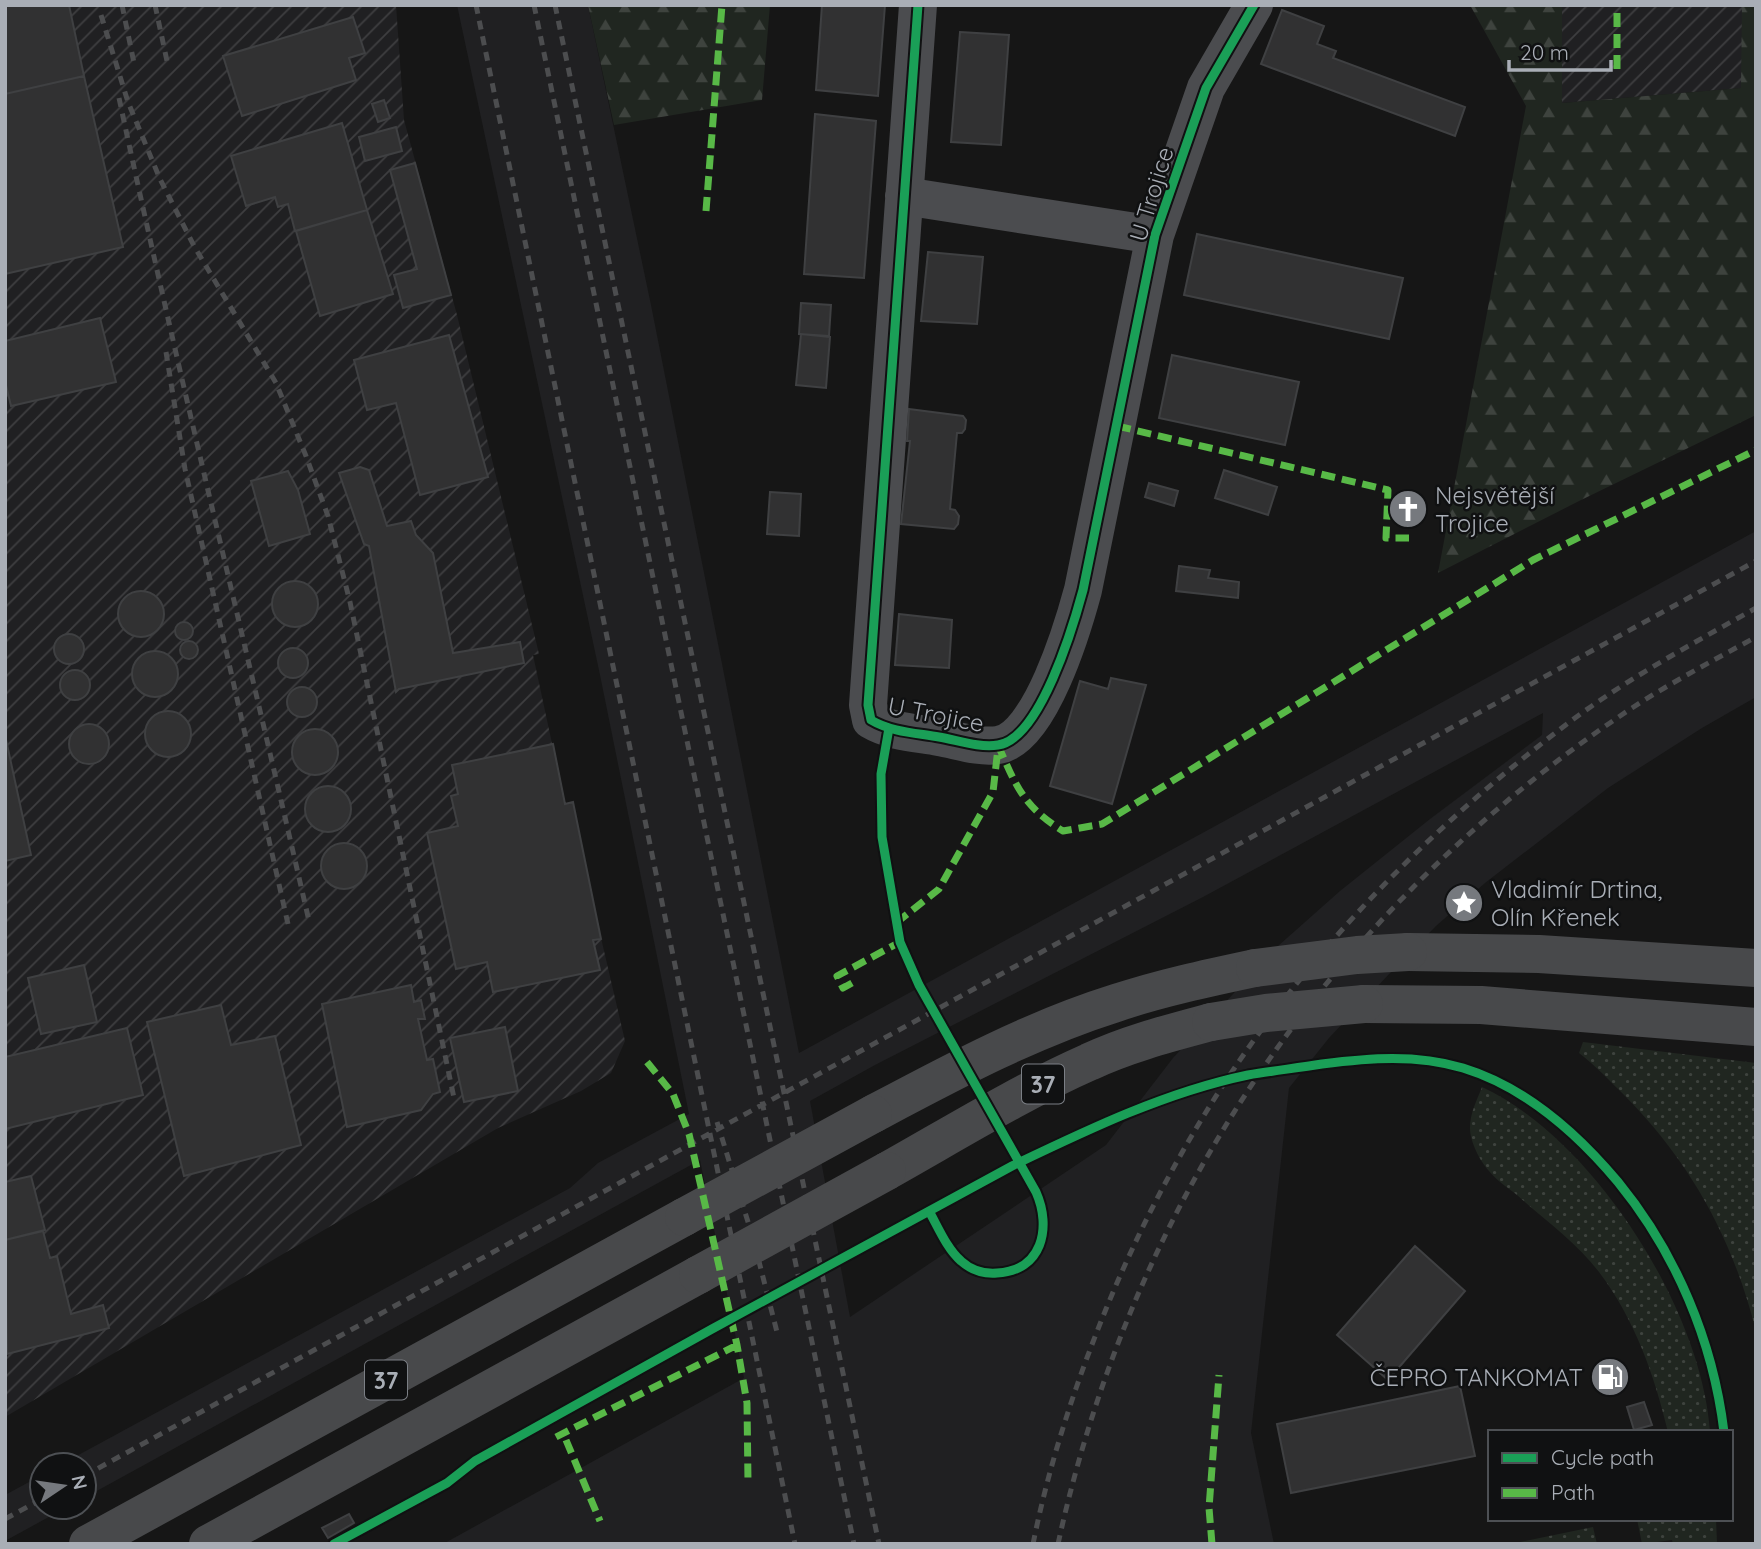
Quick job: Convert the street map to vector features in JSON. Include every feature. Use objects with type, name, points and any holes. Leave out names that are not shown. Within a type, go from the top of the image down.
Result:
[{"type":"main road","name":"37","points":[[88,1544],[873,1114],[988,1054],[1044,1030],[1138,996],[1255,968],[1408,952],[1539,954],[1756,968]]},
{"type":"main road","name":"37","points":[[208,1544],[1034,1088],[1091,1060],[1166,1034],[1211,1022],[1266,1013],[1364,1004],[1481,1005],[1756,1027]]},
{"type":"street","name":"U Trojice","points":[[918,5],[868,705],[871,720],[889,728],[980,745],[998,745],[1011,741],[1026,728],[1037,711],[1077,613],[1155,235],[1206,88],[1254,5]]},
{"type":"street","points":[[904,195],[1155,235]]},
{"type":"shaded area","points":[[5,5],[396,5],[404,120],[457,315],[539,654],[533,655],[565,804],[573,802],[625,1041],[611,1073],[581,1091],[498,1128],[5,1417]]},
{"type":"shaded area","points":[[457,5],[588,5],[651,305],[799,1053],[1756,531],[1756,697],[1608,788],[1485,883],[1436,926],[1391,972],[1329,1038],[1289,1088],[1251,1433],[1274,1544],[443,1544],[744,1378],[700,1160],[98,1490],[98,1451],[86,1451],[570,1188],[598,1163],[689,1114],[600,675]],"holes":[[[1543,713],[1542,735],[1340,891],[1278,946],[1173,1058],[1106,1145],[850,1317],[810,1101],[1203,897]]]},
{"type":"shaded area","points":[[1562,5],[1742,5],[1742,88],[1561,103]]},
{"type":"shaded area","points":[[28,1483],[28,1521],[41,1521],[5,1541],[5,1495]]},
{"type":"green space","points":[[588,5],[770,5],[762,100],[614,125]]},
{"type":"green space","points":[[1470,5],[1562,5],[1562,103],[1741,88],[1742,5],[1756,5],[1756,415],[1438,573],[1526,106]]},
{"type":"green space","points":[[1583,1042],[1756,1063],[1756,1331],[1735,1265],[1690,1176],[1650,1123],[1579,1053]]},
{"type":"green space","points":[[1482,1087],[1524,1112],[1564,1146],[1601,1187],[1635,1233],[1664,1283],[1687,1334],[1702,1384],[1710,1430],[1667,1430],[1642,1348],[1612,1290],[1580,1251],[1495,1178],[1482,1162],[1470,1133],[1472,1112]]},
{"type":"green space","points":[[1637,1521],[1716,1521],[1717,1544],[1673,1544],[1672,1540],[1642,1544]]},
{"type":"green space","points":[[1593,1527],[1597,1544],[1510,1544]]},
{"type":"building","points":[[5,5],[69,5],[84,76],[5,94]]},
{"type":"building","points":[[822,5],[885,5],[878,96],[816,90]]},
{"type":"building","points":[[1282,10],[1324,26],[1317,44],[1336,51],[1333,58],[1465,107],[1455,136],[1261,64]]},
{"type":"building","points":[[353,17],[365,53],[349,58],[356,80],[242,116],[223,56]]},
{"type":"building","points":[[960,32],[1009,35],[1001,145],[951,142]]},
{"type":"building","points":[[84,76],[123,247],[5,274],[5,94]]},
{"type":"building","points":[[384,100],[390,118],[378,122],[372,104]]},
{"type":"building","points":[[815,114],[876,121],[864,278],[804,274]]},
{"type":"building","points":[[342,123],[367,210],[295,231],[288,204],[278,207],[275,197],[246,206],[231,156]]},
{"type":"building","points":[[396,127],[402,151],[365,161],[359,137]]},
{"type":"building","points":[[415,163],[451,295],[403,308],[394,275],[417,269],[390,170]]},
{"type":"building","points":[[367,210],[393,294],[320,316],[296,231]]},
{"type":"building","points":[[1197,234],[1403,278],[1389,339],[1184,295]]},
{"type":"building","points":[[928,252],[983,257],[977,324],[921,321]]},
{"type":"building","points":[[801,303],[831,305],[829,336],[799,334]]},
{"type":"building","points":[[100,318],[116,382],[11,406],[5,381],[5,341]]},
{"type":"building","points":[[801,334],[830,337],[826,388],[796,385]]},
{"type":"building","points":[[449,335],[488,477],[420,495],[396,403],[367,410],[354,360]]},
{"type":"building","points":[[1172,355],[1299,382],[1285,445],[1159,418]]},
{"type":"building","points":[[909,409],[963,416],[966,420],[965,429],[962,433],[957,433],[950,509],[955,510],[959,516],[954,529],[901,524],[910,441],[907,441]]},
{"type":"building","points":[[360,467],[369,470],[387,526],[411,521],[416,535],[433,553],[453,653],[520,642],[524,663],[399,689],[396,692],[369,546],[364,544],[339,473]]},
{"type":"building","points":[[1224,470],[1277,487],[1268,515],[1215,498]]},
{"type":"building","points":[[288,471],[298,490],[310,534],[269,546],[251,481]]},
{"type":"building","points":[[1149,483],[1178,491],[1174,506],[1145,497]]},
{"type":"building","points":[[770,492],[801,494],[799,536],[767,534]]},
{"type":"building","name":"Nejsvětější Trojice","points":[[1397,495],[1419,496],[1418,524],[1396,523]]},
{"type":"building","points":[[1179,566],[1210,570],[1208,578],[1239,582],[1238,598],[1176,591]]},
{"type":"building","points":[[295,581],[311,588],[318,604],[311,620],[295,627],[279,620],[272,604],[279,588]]},
{"type":"building","points":[[141,591],[157,598],[164,614],[157,630],[141,637],[125,630],[118,614],[125,598]]},
{"type":"building","points":[[899,614],[952,620],[949,668],[895,665]]},
{"type":"building","points":[[184,622],[190,625],[193,631],[190,637],[184,640],[178,637],[175,631],[178,625]]},
{"type":"building","points":[[69,634],[75,635],[83,643],[83,655],[75,663],[69,664],[63,663],[55,655],[54,649],[55,643],[63,635]]},
{"type":"building","points":[[189,641],[195,644],[198,650],[195,656],[189,659],[183,656],[180,650],[183,644]]},
{"type":"building","points":[[293,648],[304,652],[308,663],[304,674],[293,678],[282,674],[278,663],[282,652]]},
{"type":"building","points":[[155,651],[171,658],[178,674],[171,690],[155,697],[139,690],[132,674],[139,658]]},
{"type":"building","points":[[75,670],[81,671],[89,679],[89,691],[81,699],[75,700],[69,699],[61,691],[60,685],[61,679],[69,671]]},
{"type":"building","points":[[1111,678],[1146,685],[1112,804],[1050,786],[1080,681],[1108,689]]},
{"type":"building","points":[[302,687],[313,691],[317,702],[313,713],[302,717],[291,713],[287,702],[291,691]]},
{"type":"building","points":[[168,711],[184,718],[191,734],[184,750],[168,757],[152,750],[145,734],[152,718]]},
{"type":"building","points":[[89,724],[97,725],[103,730],[108,736],[108,752],[103,758],[97,763],[89,764],[81,763],[75,758],[70,752],[69,744],[70,736],[75,730],[81,725]]},
{"type":"building","points":[[315,729],[331,736],[338,752],[331,768],[315,775],[299,768],[292,752],[299,736]]},
{"type":"building","points":[[5,735],[31,855],[5,861]]},
{"type":"building","points":[[553,744],[565,804],[573,802],[601,939],[593,940],[600,970],[493,992],[487,962],[456,969],[427,833],[458,826],[451,796],[458,794],[452,765]]},
{"type":"building","points":[[328,786],[344,793],[351,809],[344,825],[328,832],[312,825],[305,809],[312,793]]},
{"type":"building","points":[[344,843],[360,850],[367,866],[360,882],[344,889],[328,882],[321,866],[328,850]]},
{"type":"building","points":[[84,965],[97,1022],[41,1034],[28,978]]},
{"type":"building","points":[[411,985],[414,1002],[421,1000],[425,1019],[418,1019],[427,1060],[433,1059],[440,1092],[433,1094],[421,1110],[347,1127],[322,1004]]},
{"type":"building","points":[[221,1005],[231,1045],[275,1036],[301,1145],[184,1176],[147,1022]]},
{"type":"building","points":[[505,1027],[518,1091],[464,1102],[450,1038]]},
{"type":"building","points":[[127,1028],[143,1095],[5,1129],[5,1057]]},
{"type":"building","points":[[31,1176],[45,1230],[5,1240],[5,1182]]},
{"type":"building","points":[[43,1231],[50,1258],[57,1256],[71,1314],[103,1305],[109,1328],[7,1354],[5,1240]]},
{"type":"building","points":[[1415,1246],[1465,1291],[1388,1380],[1337,1335]]},
{"type":"building","points":[[1460,1386],[1475,1456],[1291,1493],[1277,1424]]},
{"type":"building","points":[[1644,1402],[1652,1425],[1634,1430],[1627,1407]]},
{"type":"building","points":[[349,1514],[354,1523],[328,1538],[322,1528]]},
{"type":"railway","points":[[122,5],[134,63]]},
{"type":"railway","points":[[155,5],[167,61]]},
{"type":"railway","points":[[476,5],[795,1544]]},
{"type":"railway","points":[[534,5],[854,1544]]},
{"type":"railway","points":[[555,5],[879,1544]]},
{"type":"railway","points":[[101,15],[128,102],[160,179],[194,246],[276,383],[328,516],[350,602],[454,1098]]},
{"type":"railway","points":[[119,98],[188,407],[309,921]]},
{"type":"railway","points":[[166,352],[185,469],[288,924]]},
{"type":"railway","points":[[98,1468],[1756,561]]},
{"type":"railway","points":[[1033,1544],[1047,1484],[1073,1396],[1106,1309],[1146,1221],[1190,1139],[1240,1061],[1294,987],[1354,917],[1418,851],[1488,787],[1609,694],[1756,608]]},
{"type":"railway","points":[[1058,1544],[1092,1416],[1138,1294],[1195,1178],[1262,1069],[1340,967],[1428,872],[1525,786],[1632,708],[1756,637]]},
{"type":"railway","points":[[717,1122],[753,1238],[777,1332]]},
{"type":"railway","points":[[5,1519],[28,1507]]},
{"type":"marked path","points":[[706,211],[722,5]]},
{"type":"marked path","points":[[1617,5],[1617,69]]},
{"type":"marked path","points":[[1117,426],[1388,490],[1386,538],[1409,538]]},
{"type":"marked path","points":[[998,745],[1022,794],[1049,822],[1063,831],[1102,824],[1533,560],[1756,450]]},
{"type":"marked path","points":[[896,923],[939,889],[993,792],[998,748]]},
{"type":"marked path","points":[[852,983],[843,988],[837,976],[900,942]]},
{"type":"marked path","points":[[647,1062],[673,1094],[689,1134],[737,1345],[747,1403],[748,1482]]},
{"type":"marked path","points":[[556,1437],[737,1345]]},
{"type":"marked path","points":[[1212,1544],[1209,1508],[1219,1375]]},
{"type":"marked path","points":[[566,1440],[600,1521]]},
{"type":"cycle path","points":[[918,5],[868,705],[871,720],[887,727],[991,746],[1013,738],[1028,723],[1041,703],[1063,654],[1083,590],[1155,235],[1206,88],[1254,5]]},
{"type":"cycle path","points":[[889,728],[881,774],[882,837],[900,942],[919,985],[1036,1192],[1041,1206],[1043,1233],[1033,1256],[1024,1265],[997,1273],[983,1272],[969,1267],[956,1256],[929,1211]]},
{"type":"cycle path","points":[[334,1544],[447,1483],[475,1461],[712,1329],[1040,1152],[1127,1113],[1217,1082],[1248,1075],[1357,1060],[1428,1061],[1486,1076],[1508,1087],[1548,1114],[1585,1146],[1639,1209],[1674,1268],[1701,1332],[1719,1398],[1724,1430]]},
{"type":"place","name":"Nejsvětější Trojice","points":[[1408,509]]},
{"type":"place","name":"Vladimír Drtina, Olín Křenek","points":[[1464,903]]},
{"type":"place","name":"ČEPRO TANKOMAT","points":[[1610,1377]]}]
